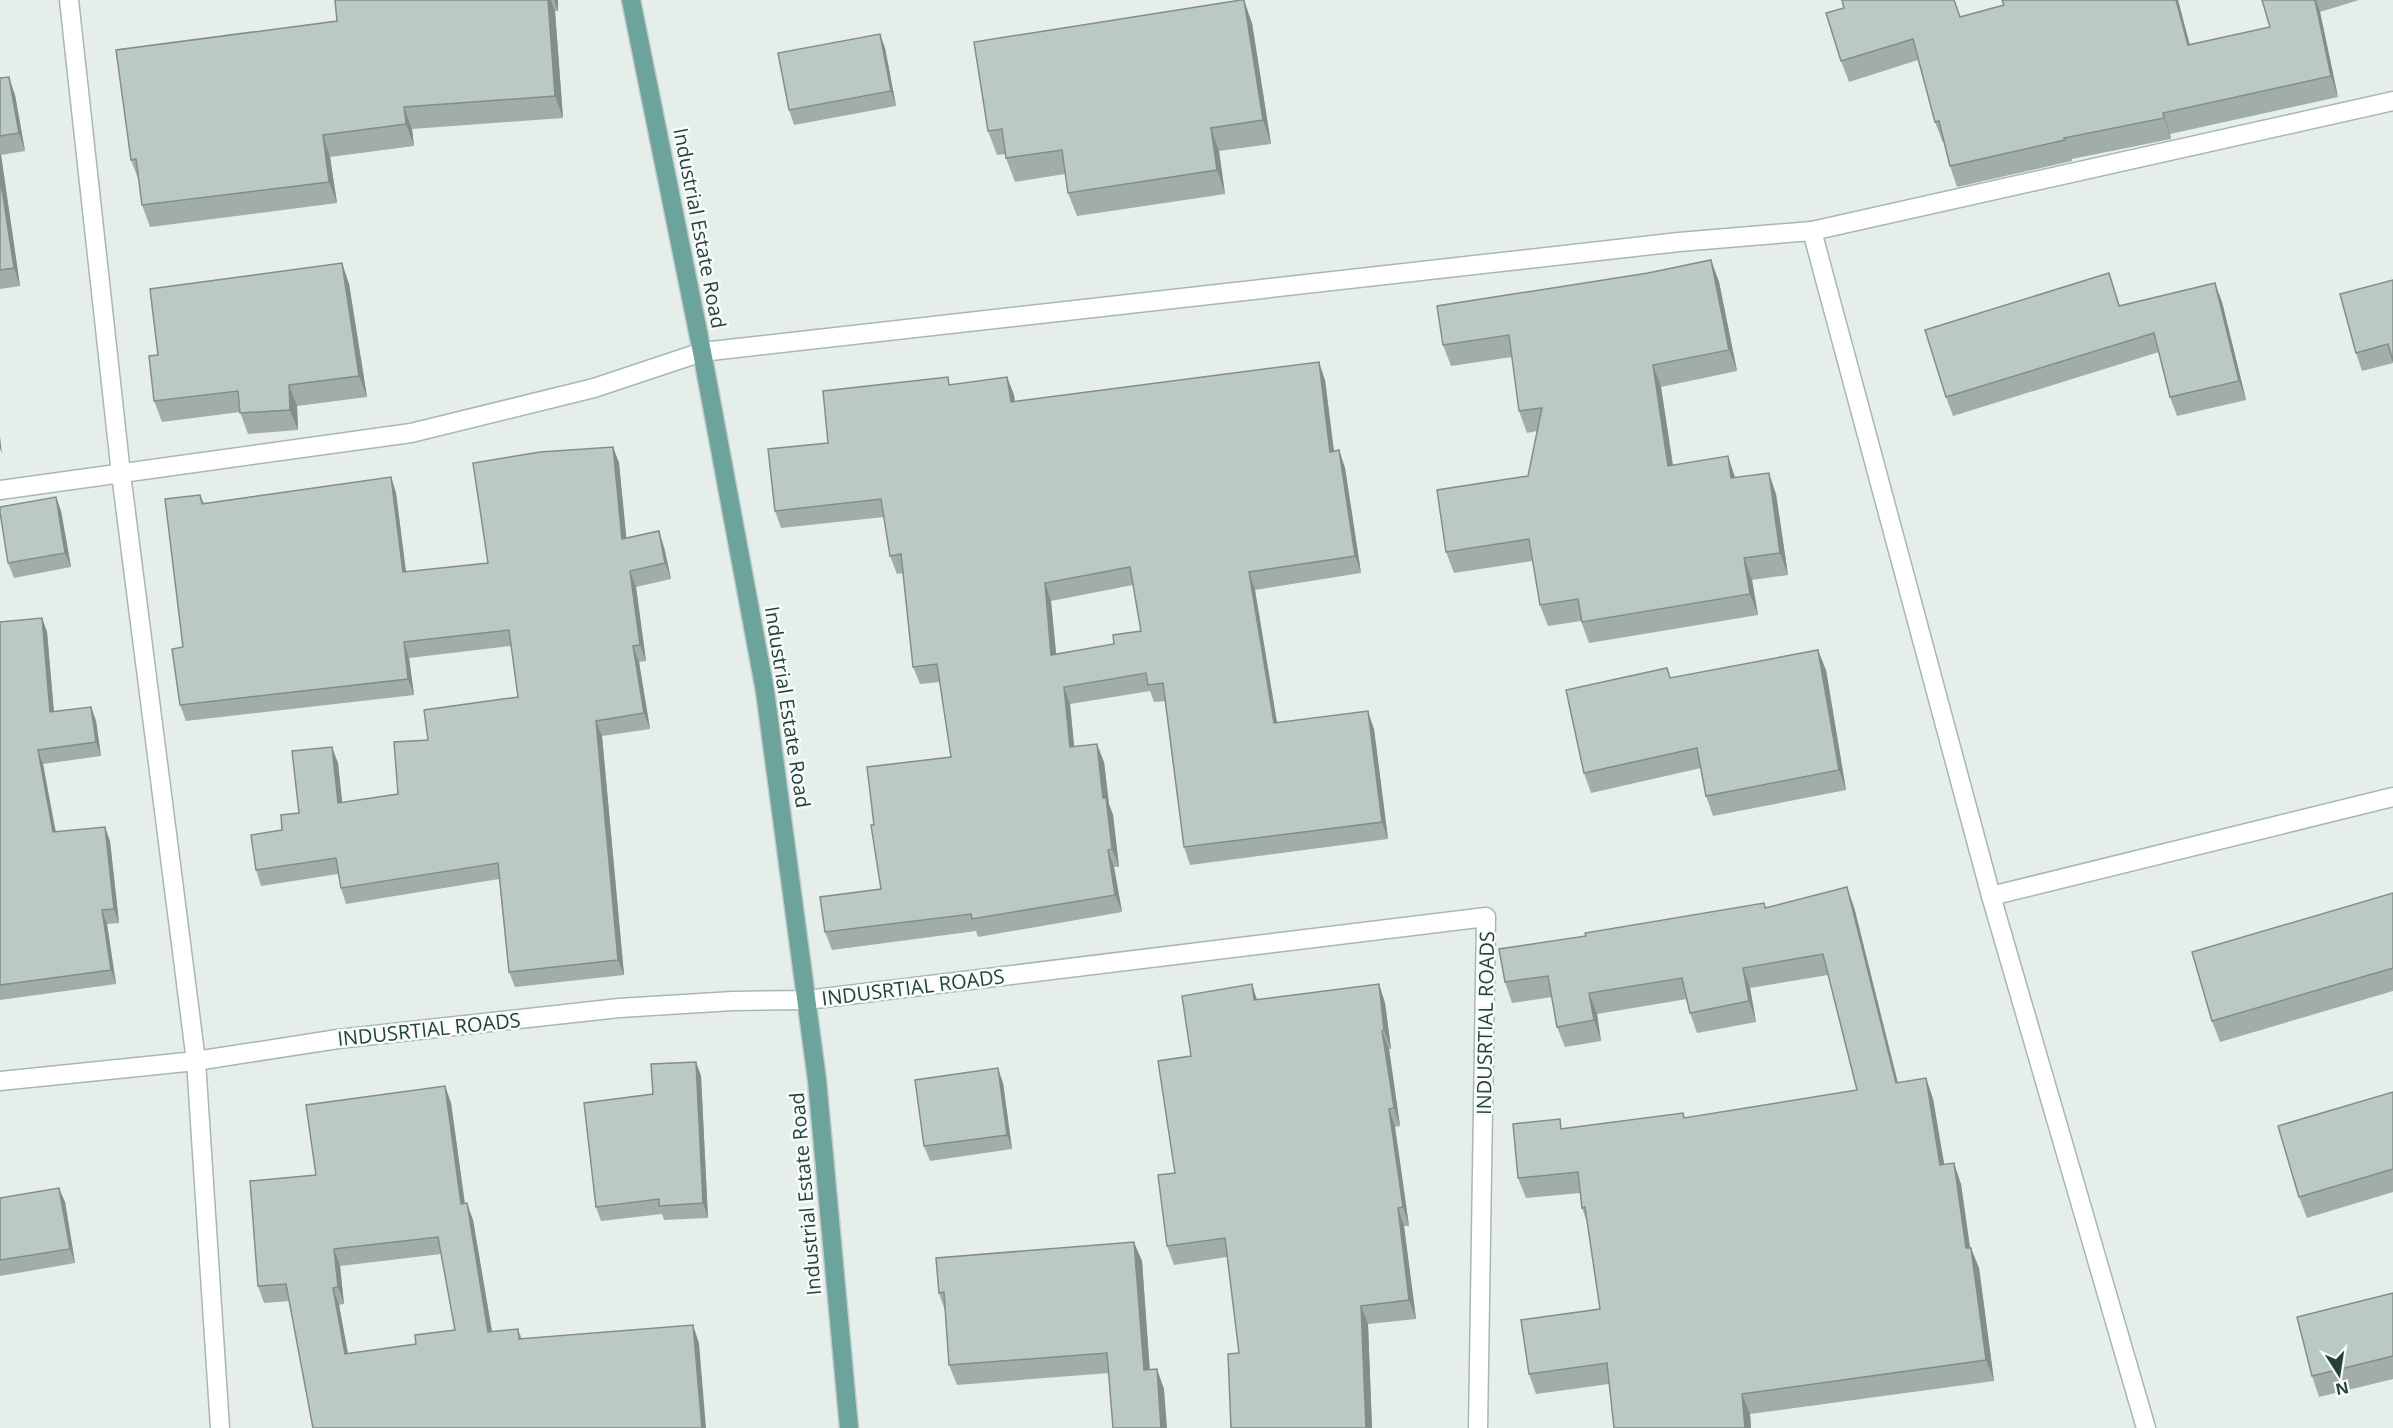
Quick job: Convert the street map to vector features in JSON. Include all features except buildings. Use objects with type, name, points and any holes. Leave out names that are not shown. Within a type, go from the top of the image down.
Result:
[{"type":"main road","name":"Industrial Estate Road","points":[[631,0],[702,352],[765,691],[817,1080],[849,1428]]},
{"type":"street","points":[[69,0],[121,474],[196,1061],[220,1428]]},
{"type":"street","points":[[0,490],[411,433],[594,388],[702,352],[1678,242],[1812,231],[2393,101]]},
{"type":"street","points":[[1812,231],[1991,896],[2146,1428]]},
{"type":"street","points":[[1991,896],[2393,797]]},
{"type":"street","name":"INDUSRTIAL ROADS","points":[[0,1081],[196,1061],[338,1039],[619,1008],[733,1001],[807,1000],[1486,917],[1478,1428]]}]
